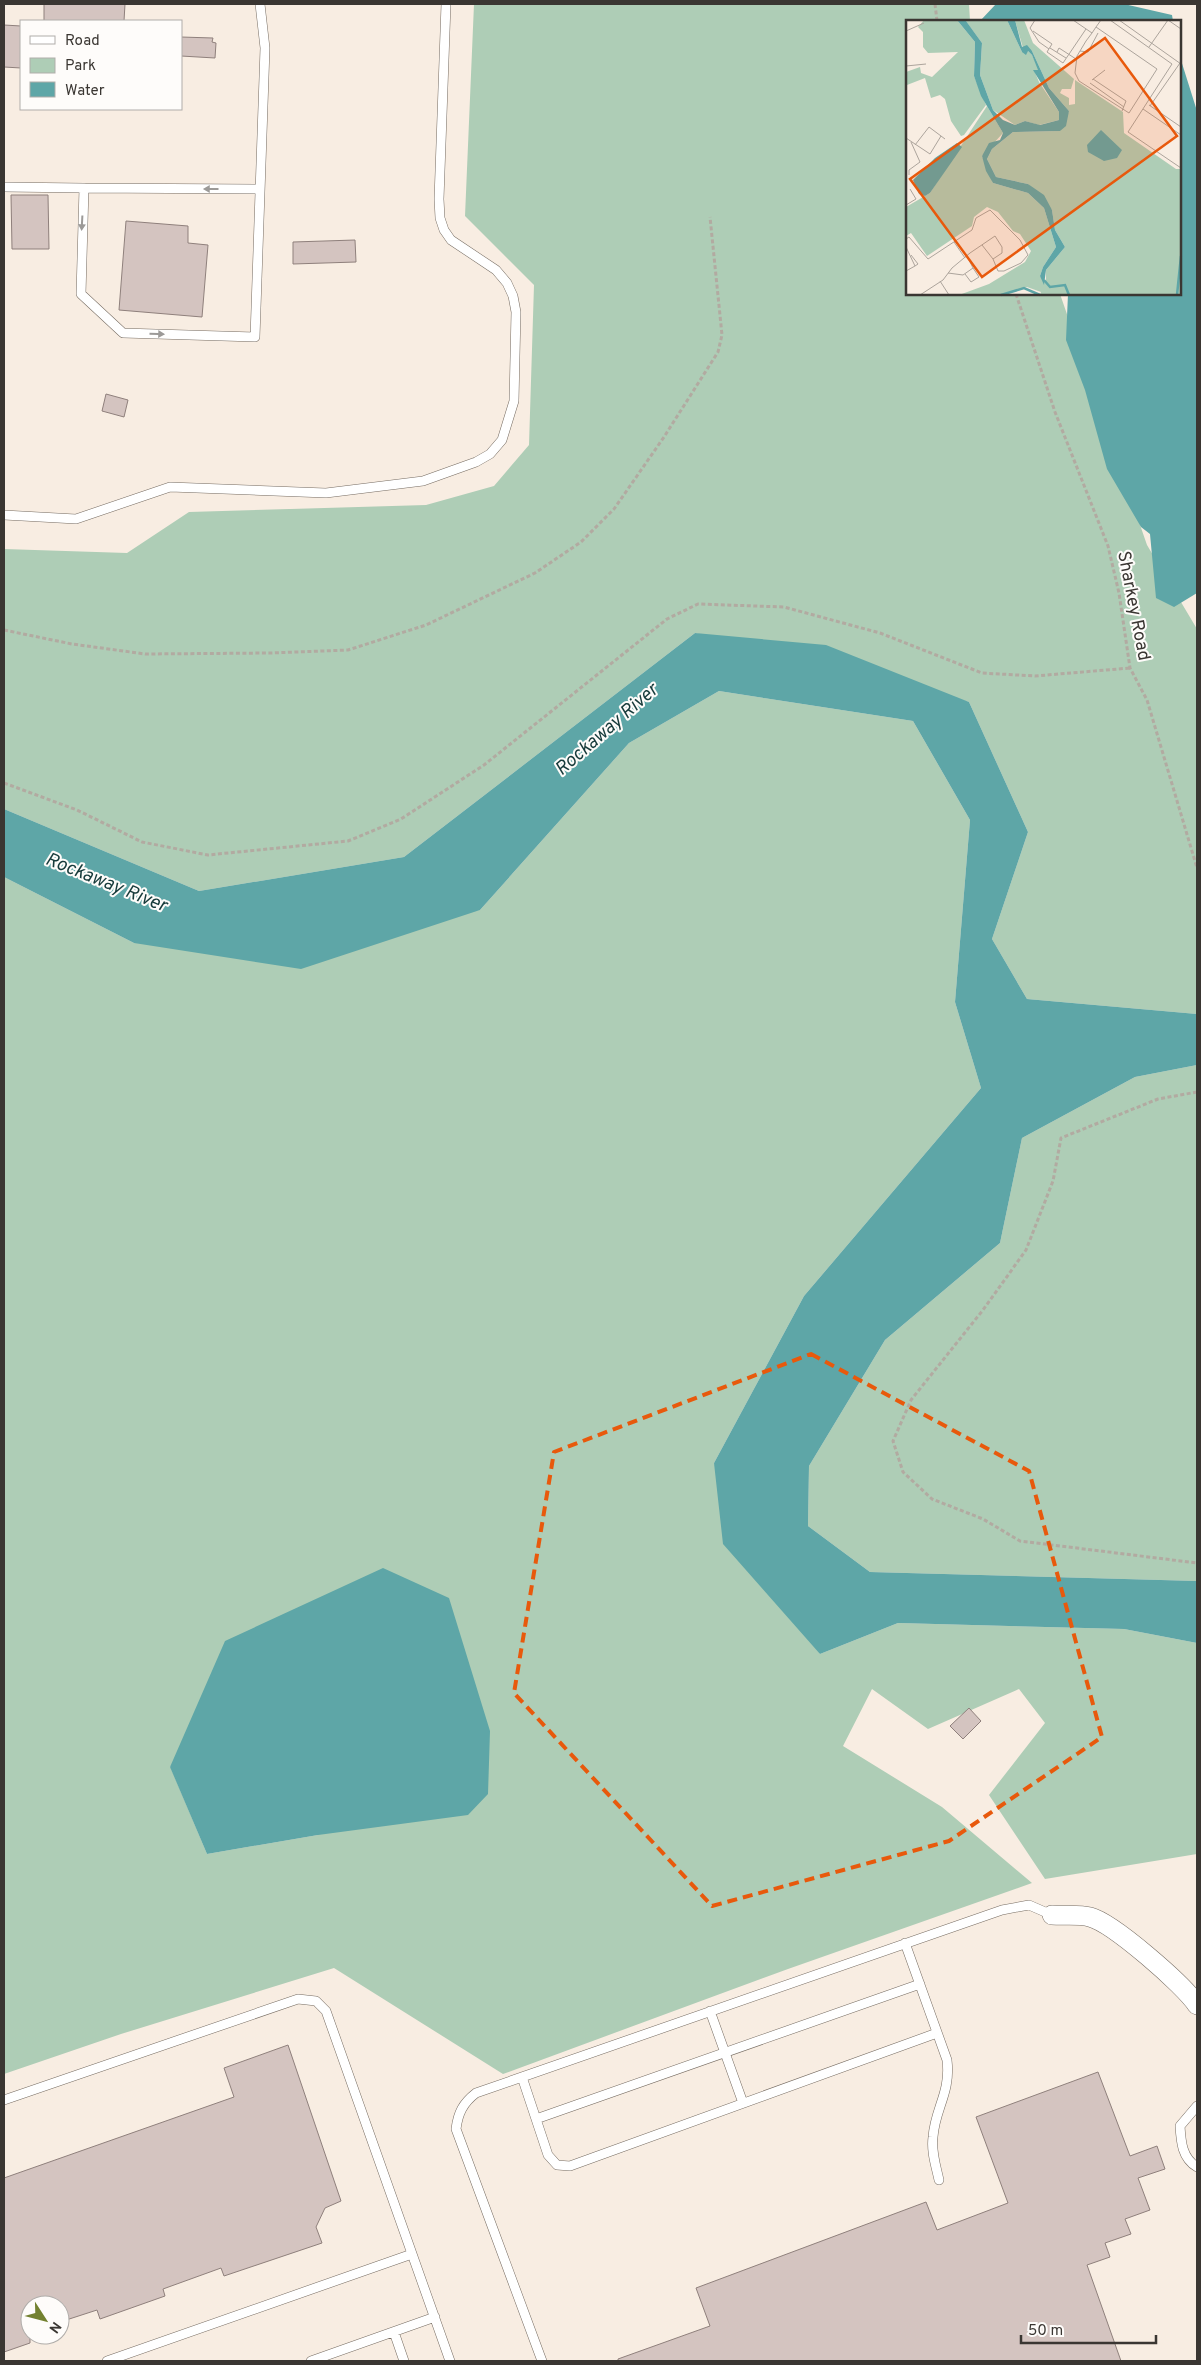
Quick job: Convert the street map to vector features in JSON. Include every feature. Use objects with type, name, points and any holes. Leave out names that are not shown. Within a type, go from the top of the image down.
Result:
[{"type":"street","points":[[1052,1915],[1091,1917],[1111,1929],[1170,1976],[1197,2005]]},
{"type":"lane","points":[[84,188],[81,294],[123,333],[255,337],[265,48],[260,4]]},
{"type":"lane","points":[[4,515],[76,519],[170,487],[326,493],[423,480],[476,462],[490,454],[502,440],[514,401],[516,312],[513,296],[507,283],[496,270],[451,240],[444,230],[440,218],[439,199],[446,4]]},
{"type":"lane","points":[[4,186],[260,189]]},
{"type":"lane","points":[[542,2361],[456,2129],[457,2117],[466,2101],[476,2093],[1002,1910],[1029,1905],[1052,1915]]},
{"type":"lane","points":[[905,1943],[947,2060],[949,2077],[932,2136],[933,2153],[939,2180]]},
{"type":"lane","points":[[536,2119],[920,1984]]},
{"type":"lane","points":[[4,2100],[298,1999],[316,2001],[326,2011],[450,2361]]},
{"type":"lane","points":[[710,2011],[743,2103]]},
{"type":"lane","points":[[522,2077],[548,2155],[553,2162],[562,2167],[570,2166],[937,2033]]},
{"type":"lane","points":[[1195,2107],[1180,2126],[1181,2146],[1191,2164],[1197,2168]]},
{"type":"lane","points":[[107,2361],[412,2254]]},
{"type":"lane","points":[[312,2361],[434,2317]]},
{"type":"lane","points":[[394,2332],[404,2361]]},
{"type":"path","points":[[935,4],[937,20]]},
{"type":"path","points":[[4,630],[72,644],[145,654],[348,650],[426,625],[535,573],[581,542],[614,509],[669,430],[718,352],[722,335],[710,217]]},
{"type":"path","name":"Sharkey Road","points":[[1016,295],[1055,412],[1108,546],[1119,593],[1130,668],[1147,700],[1197,868]]},
{"type":"path","points":[[4,783],[77,810],[142,842],[208,855],[348,841],[401,820],[484,765],[667,619],[698,604],[784,607],[880,633],[982,673],[1035,676],[1130,668]]},
{"type":"path","points":[[1197,1092],[1158,1099],[1061,1138],[1053,1181],[1026,1250],[983,1310],[911,1400],[893,1441],[903,1472],[932,1499],[983,1519],[1020,1541],[1197,1563]]},
{"type":"highlighted area","points":[[811,1354],[1029,1471],[1102,1737],[949,1841],[712,1906],[514,1693],[554,1452]]},
{"type":"green space","points":[[474,4],[969,4],[970,20],[906,20],[906,295],[1060,295],[1147,545],[1197,629],[1197,1014],[1027,999],[992,939],[1028,832],[969,702],[695,633],[404,857],[199,891],[4,809],[4,549],[127,553],[189,512],[426,505],[494,486],[529,445],[534,285],[465,216]]},
{"type":"green space","points":[[719,691],[913,721],[970,820],[955,1002],[981,1088],[804,1296],[714,1463],[820,1654],[898,1623],[1124,1629],[1197,1643],[1197,1854],[1045,1879],[989,1795],[1045,1723],[1019,1689],[928,1729],[872,1689],[843,1746],[942,1807],[1032,1883],[788,1969],[503,2074],[334,1968],[121,2034],[4,2074],[4,877],[134,943],[480,910],[629,743]],"holes":[[[170,1766],[318,1835],[207,1854]]]},
{"type":"green space","points":[[1197,1065],[1197,1581],[870,1572],[808,1526],[809,1466],[885,1340],[1000,1243],[1022,1138],[1135,1077]]},
{"type":"water","points":[[996,4],[1124,4],[1172,15],[1173,20],[981,20]]},
{"type":"water","points":[[1181,60],[1197,111],[1197,593],[1174,607],[1156,598],[1150,534],[1141,527],[1107,469],[1085,390],[1066,340],[1068,295],[1181,295]]},
{"type":"water","name":"Rockaway River","points":[[695,633],[826,645],[969,702],[1028,832],[992,939],[1027,999],[1197,1014],[1197,1065],[1135,1077],[1022,1138],[1000,1243],[885,1340],[809,1466],[808,1526],[870,1572],[1197,1581],[1197,1643],[1124,1629],[898,1623],[820,1654],[723,1544],[714,1463],[804,1296],[981,1088],[955,1002],[970,820],[913,721],[719,691],[629,743],[480,910],[301,969],[134,943],[4,877],[4,809],[199,891],[404,857]]},
{"type":"water","points":[[383,1568],[449,1598],[490,1731],[488,1794],[468,1815],[318,1835],[207,1854],[170,1767],[225,1641]]},
{"type":"building","points":[[44,4],[125,4],[124,20],[44,20]]},
{"type":"building","points":[[4,25],[20,26],[20,68],[4,67]]},
{"type":"building","points":[[182,37],[213,38],[212,42],[216,43],[215,58],[182,56]]},
{"type":"building","points":[[11,195],[48,195],[49,249],[12,249]]},
{"type":"building","points":[[126,221],[188,226],[188,243],[208,245],[202,317],[119,310]]},
{"type":"building","points":[[355,240],[356,262],[293,264],[293,242]]},
{"type":"building","points":[[106,394],[128,400],[124,417],[102,411]]},
{"type":"building","points":[[969,1708],[981,1721],[963,1739],[950,1726]]},
{"type":"building","points":[[288,2045],[341,2201],[325,2208],[316,2227],[322,2243],[224,2276],[221,2268],[163,2289],[165,2296],[100,2319],[97,2310],[70,2319],[70,2295],[20,2295],[20,2345],[24,2345],[4,2352],[4,2178],[234,2097],[224,2068]]},
{"type":"building","points":[[1098,2072],[1130,2156],[1157,2146],[1165,2169],[1138,2178],[1150,2210],[1125,2219],[1131,2234],[1105,2243],[1110,2257],[1087,2265],[1121,2361],[618,2361],[618,2359],[710,2326],[696,2288],[926,2202],[937,2230],[1008,2203],[976,2117]]}]
